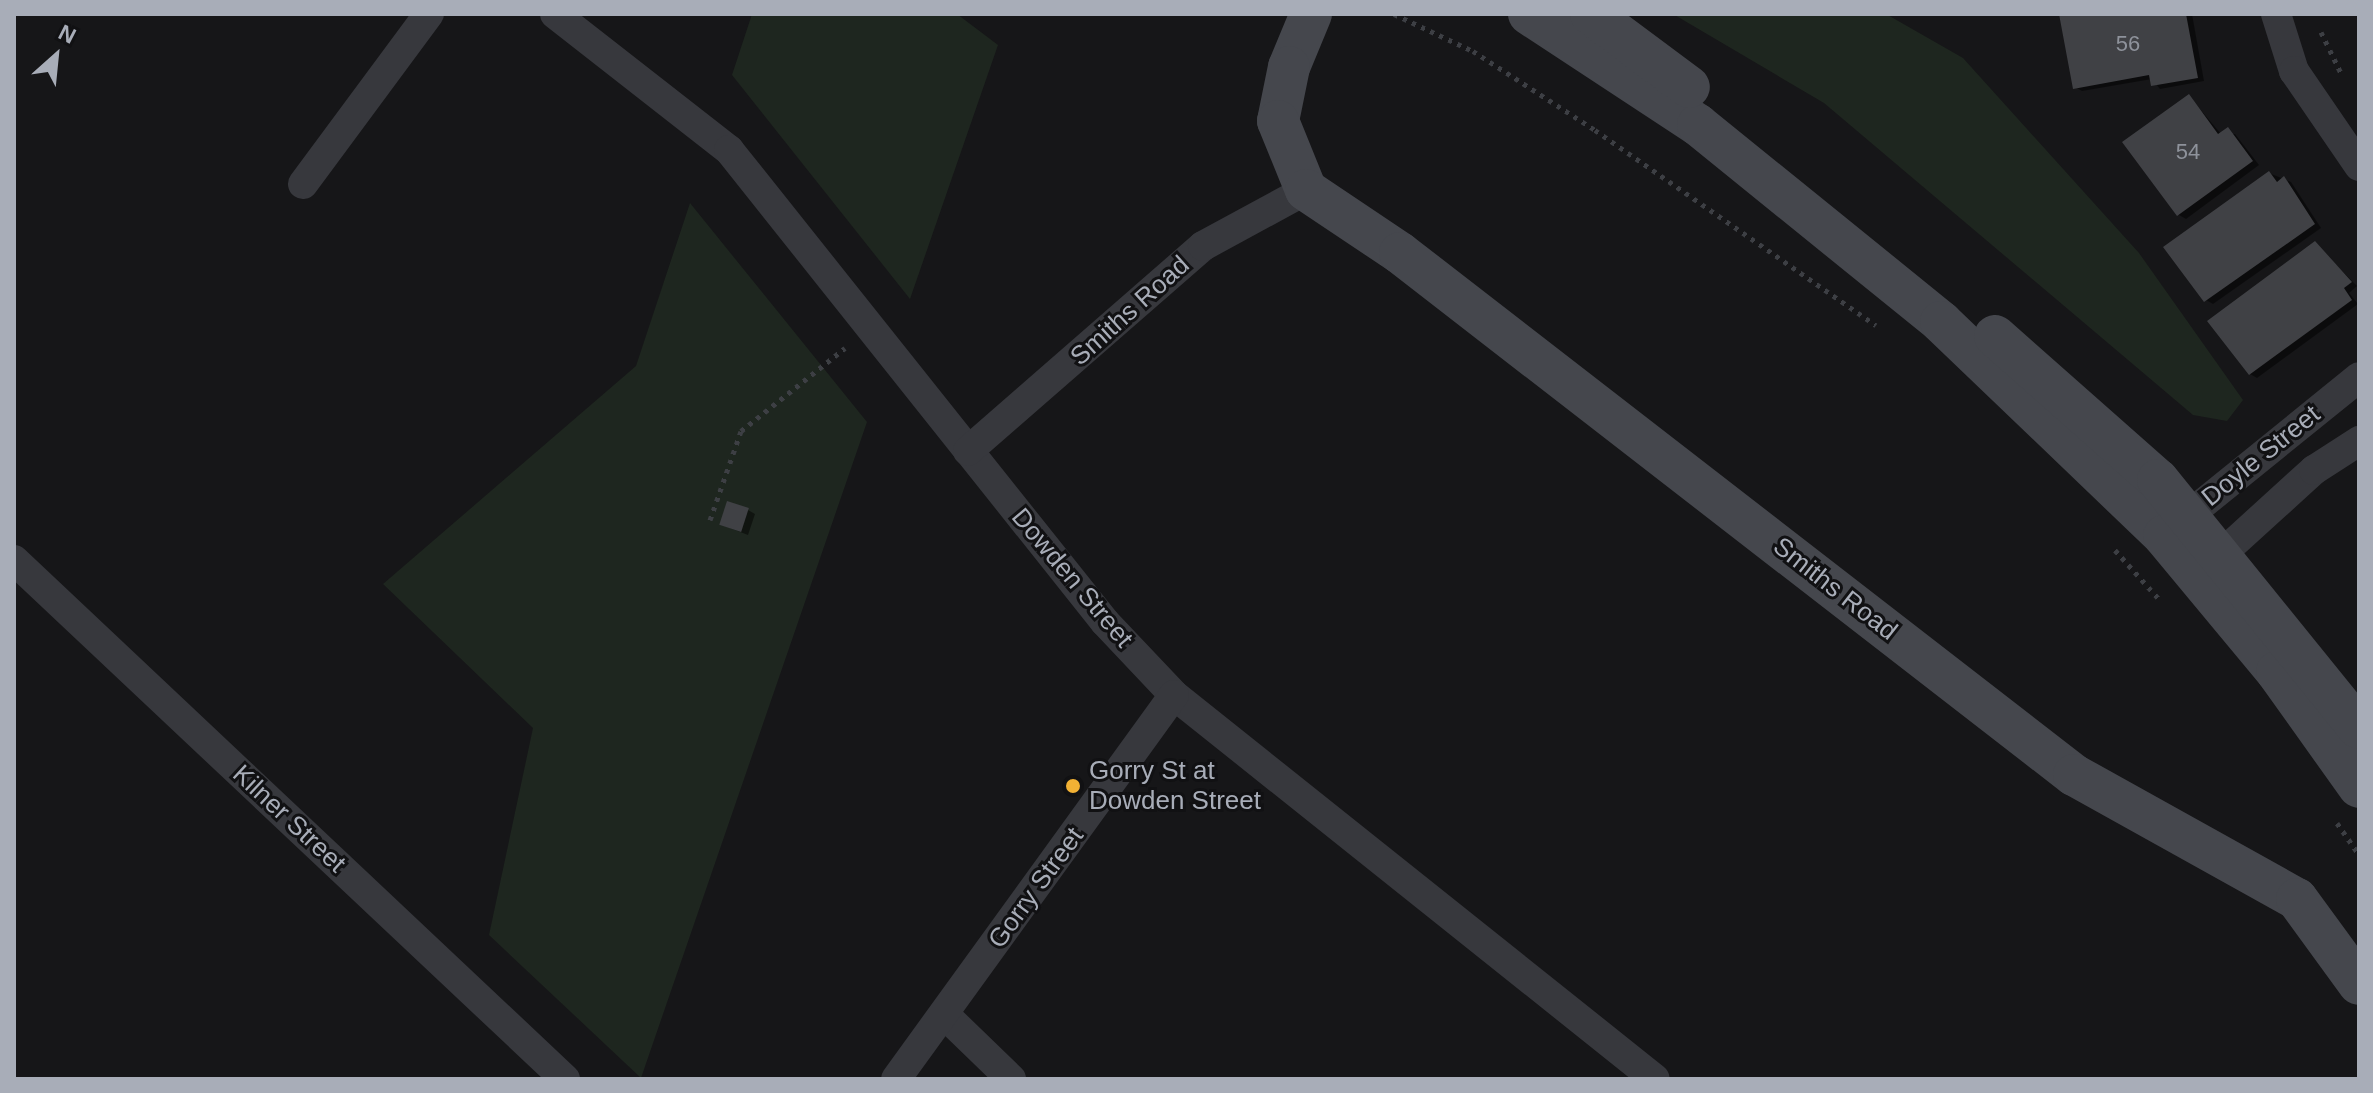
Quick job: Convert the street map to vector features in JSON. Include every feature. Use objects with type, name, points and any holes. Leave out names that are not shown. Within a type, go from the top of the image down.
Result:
[{"type":"street","points":[[303,184],[429,14]]},
{"type":"street","name":"Dowden Street","points":[[555,14],[729,150],[968,451],[1174,695],[1655,1079]]},
{"type":"street","points":[[1306,190],[1278,121],[1289,67],[1311,14]]},
{"type":"street","points":[[1529,14],[1698,125],[1805,208],[2176,526]]},
{"type":"street","points":[[1591,14],[1821,187],[2076,406],[2210,565],[2359,728]]},
{"type":"street","points":[[2276,14],[2294,71],[2359,166]]},
{"type":"street","name":"Smiths Road","points":[[968,451],[1203,246],[1306,190],[1400,253],[2074,775],[2297,899],[2359,984]]},
{"type":"street","name":"Doyle Street","points":[[2176,526],[2359,377]]},
{"type":"street","name":"Doyle Street","points":[[2210,565],[2314,470],[2359,441]]},
{"type":"street","name":"Kilner Street","points":[[14,560],[565,1079]]},
{"type":"street","points":[[2210,565],[2344,800]]},
{"type":"street","name":"Gorry Street","points":[[896,1079],[1174,695]]},
{"type":"street","points":[[945,1015],[1011,1079]]},
{"type":"path","points":[[1394,14],[1473,51],[1595,130],[1889,334]]},
{"type":"path","points":[[2317,22],[2343,78]]},
{"type":"path","points":[[710,520],[741,431],[870,327]]},
{"type":"path","points":[[2106,540],[2167,608]]},
{"type":"path","points":[[2344,800],[2359,855]]},
{"type":"shaded area","points":[[752,14],[957,14],[998,45],[910,299],[732,75]]},
{"type":"shaded area","points":[[1673,14],[1886,14],[1963,58],[2139,253],[2243,400],[2227,421],[2193,415],[1824,103]]},
{"type":"shaded area","points":[[690,203],[867,422],[641,1078],[489,935],[533,728],[383,584],[636,366]]},
{"type":"building","points":[[2059,14],[2186,14],[2198,78],[2151,86],[2149,75],[2073,89]]},
{"type":"building","points":[[2189,94],[2218,134],[2228,127],[2253,161],[2177,216],[2122,142]]},
{"type":"building","points":[[2269,171],[2277,182],[2284,176],[2315,224],[2204,302],[2163,247]]},
{"type":"building","points":[[2315,241],[2352,282],[2344,288],[2352,300],[2249,375],[2207,321]]},
{"type":"building","points":[[727,501],[749,508],[741,532],[719,525]]},
{"type":"place","name":"Gorry St at Dowden Street","points":[[1073,786]]}]
